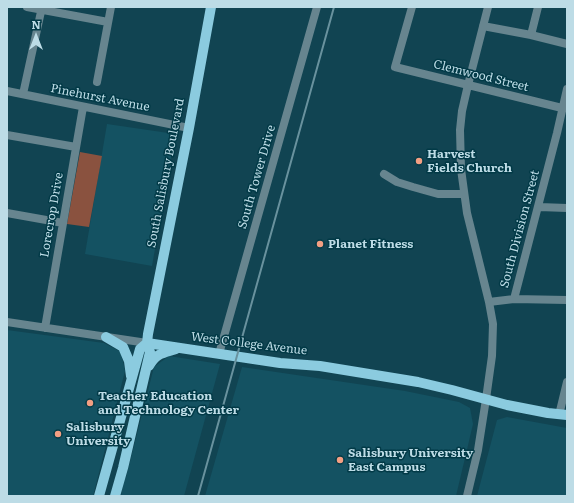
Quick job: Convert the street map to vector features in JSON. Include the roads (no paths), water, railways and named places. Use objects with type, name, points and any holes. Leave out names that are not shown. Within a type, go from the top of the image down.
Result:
[{"type":"main road","name":"South Salisbury Boulevard","points":[[115,496],[150,352],[147,343],[211,7]]},
{"type":"main road","points":[[106,337],[123,347],[129,361],[131,383]]},
{"type":"main road","name":"South Salisbury Boulevard","points":[[103,494],[140,349],[147,343]]},
{"type":"main road","name":"West College Avenue","points":[[147,343],[280,363],[320,366],[403,379],[445,388],[507,405],[563,415]]},
{"type":"main road","points":[[145,372],[156,356],[180,348]]},
{"type":"street","points":[[27,7],[42,8],[108,22]]},
{"type":"street","points":[[97,82],[111,7]]},
{"type":"street","name":"South Tower Drive","points":[[219,354],[316,7]]},
{"type":"street","name":"Clemwood Street","points":[[412,7],[394,67],[562,108]]},
{"type":"street","points":[[488,7],[462,111],[460,130],[461,169],[467,213],[489,302]]},
{"type":"street","points":[[531,35],[538,7]]},
{"type":"street","points":[[23,94],[42,8]]},
{"type":"street","points":[[483,26],[531,35],[567,44]]},
{"type":"street","name":"South Division Street","points":[[467,496],[478,450],[492,349],[493,324],[489,302],[514,299],[558,133],[567,89]]},
{"type":"street","name":"Pinehurst Avenue","points":[[7,92],[189,128]]},
{"type":"street","name":"Lorecrop Drive","points":[[45,328],[83,107]]},
{"type":"street","points":[[558,133],[567,134]]},
{"type":"street","points":[[7,135],[76,147]]},
{"type":"street","points":[[384,174],[397,182],[438,194],[464,194]]},
{"type":"street","points":[[539,207],[567,208]]},
{"type":"street","points":[[7,213],[62,223]]},
{"type":"street","points":[[514,299],[567,300]]},
{"type":"street","name":"West College Avenue","points":[[7,322],[147,343]]},
{"type":"street","points":[[563,415],[567,382]]},
{"type":"railway","points":[[198,496],[334,7]]},
{"type":"place","name":"Harvest Fields Church","points":[[419,161]]},
{"type":"place","name":"Planet Fitness","points":[[320,244]]},
{"type":"place","name":"Teacher Education and Technology Center","points":[[90,403]]},
{"type":"place","name":"Salisbury University","points":[[58,434]]},
{"type":"place","name":"Salisbury University East Campus","points":[[340,460]]}]
